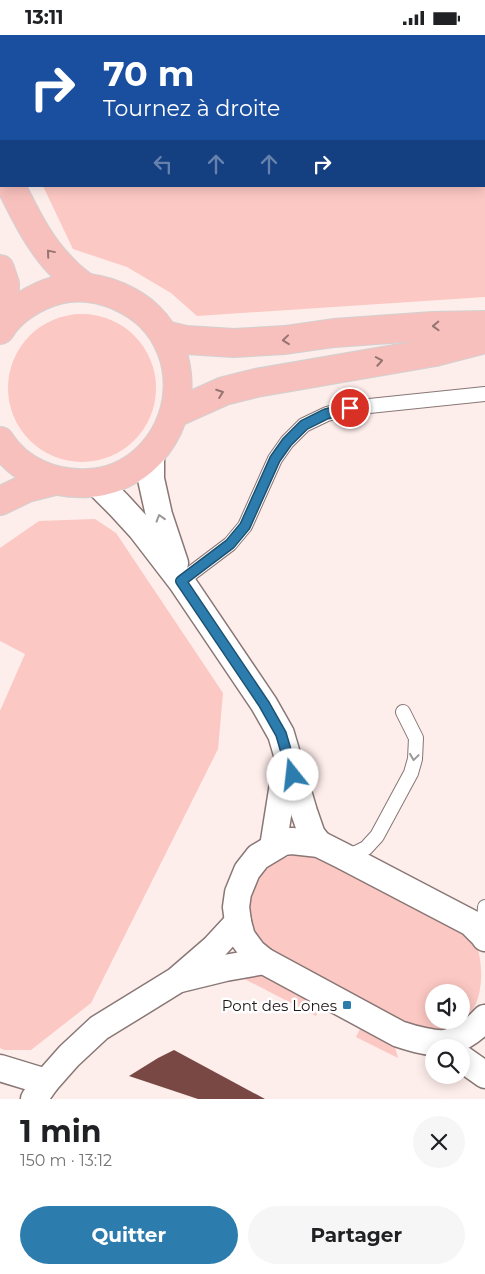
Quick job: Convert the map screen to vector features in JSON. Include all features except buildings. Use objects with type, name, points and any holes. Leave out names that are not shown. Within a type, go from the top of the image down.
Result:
[{"type":"main road","points":[[12,187],[32,227],[44,246],[64,269],[84,287]]},
{"type":"main road","points":[[0,269],[5,284],[5,302],[1,328]]},
{"type":"main road","points":[[0,441],[4,448],[19,463],[36,474],[55,481],[76,484],[96,483],[117,477],[135,467],[151,454],[162,441],[175,413],[178,386],[175,360],[164,335],[150,316],[130,301],[108,291],[84,287],[47,293],[15,313],[1,328]]},
{"type":"main road","points":[[164,335],[186,340],[234,343],[285,340],[334,333],[423,326],[485,325]]},
{"type":"main road","points":[[175,413],[224,391],[256,383],[435,352],[485,339]]},
{"type":"main road","points":[[0,501],[27,488],[55,481]]},
{"type":"street","points":[[151,454],[151,479],[159,515],[181,581]]},
{"type":"street","points":[[96,483],[141,529],[181,581],[264,704],[281,734],[312,835],[330,850],[471,923],[484,936]]},
{"type":"street","points":[[273,847],[288,757]]},
{"type":"street","points":[[330,850],[292,841],[283,842],[258,857],[247,871],[238,893],[236,907],[242,937],[253,952],[264,961],[399,1034],[425,1041]]},
{"type":"street","points":[[0,1068],[40,1091],[69,1056],[99,1028],[177,980],[214,948],[238,921]]},
{"type":"street","points":[[177,980],[264,961]]},
{"type":"street","points":[[462,1039],[485,1017]]},
{"type":"street","points":[[470,1062],[485,1075]]},
{"type":"lane","points":[[181,581],[230,544],[245,526],[275,459],[287,442],[304,425],[326,414],[350,408],[485,394]]},
{"type":"lane","points":[[330,850],[356,853],[366,848],[377,836],[411,773],[415,759],[416,738],[403,712]]},
{"type":"lane","points":[[484,936],[485,907]]},
{"type":"shaded area","points":[[43,187],[485,187],[485,297],[197,316],[171,293],[127,267],[73,249]]},
{"type":"shaded area","points":[[82,314],[110,320],[134,336],[150,360],[156,388],[150,416],[134,440],[110,456],[82,462],[54,456],[30,440],[14,416],[8,388],[14,360],[30,336],[54,320]]},
{"type":"shaded area","points":[[95,519],[116,533],[223,693],[218,749],[91,1003],[31,1050],[4,1050],[0,1048],[0,711],[25,654],[0,641],[0,548],[39,521]]},
{"type":"shaded area","points":[[299,854],[312,855],[461,931],[476,944],[481,964],[478,999],[470,1014],[470,984],[425,984],[425,1028],[410,1026],[269,950],[253,928],[250,899],[253,888],[259,878],[276,862]]},
{"type":"shaded area","points":[[256,972],[321,1004],[316,1016],[235,974]]},
{"type":"shaded area","points":[[362,1025],[392,1042],[398,1058],[356,1037]]},
{"type":"place","name":"Pont des Lones","points":[[347,1005]]},
{"type":"route","points":[[293,775],[281,734],[264,704],[181,581],[230,544],[245,526],[275,459],[287,442],[304,425],[326,414],[350,408]]}]
